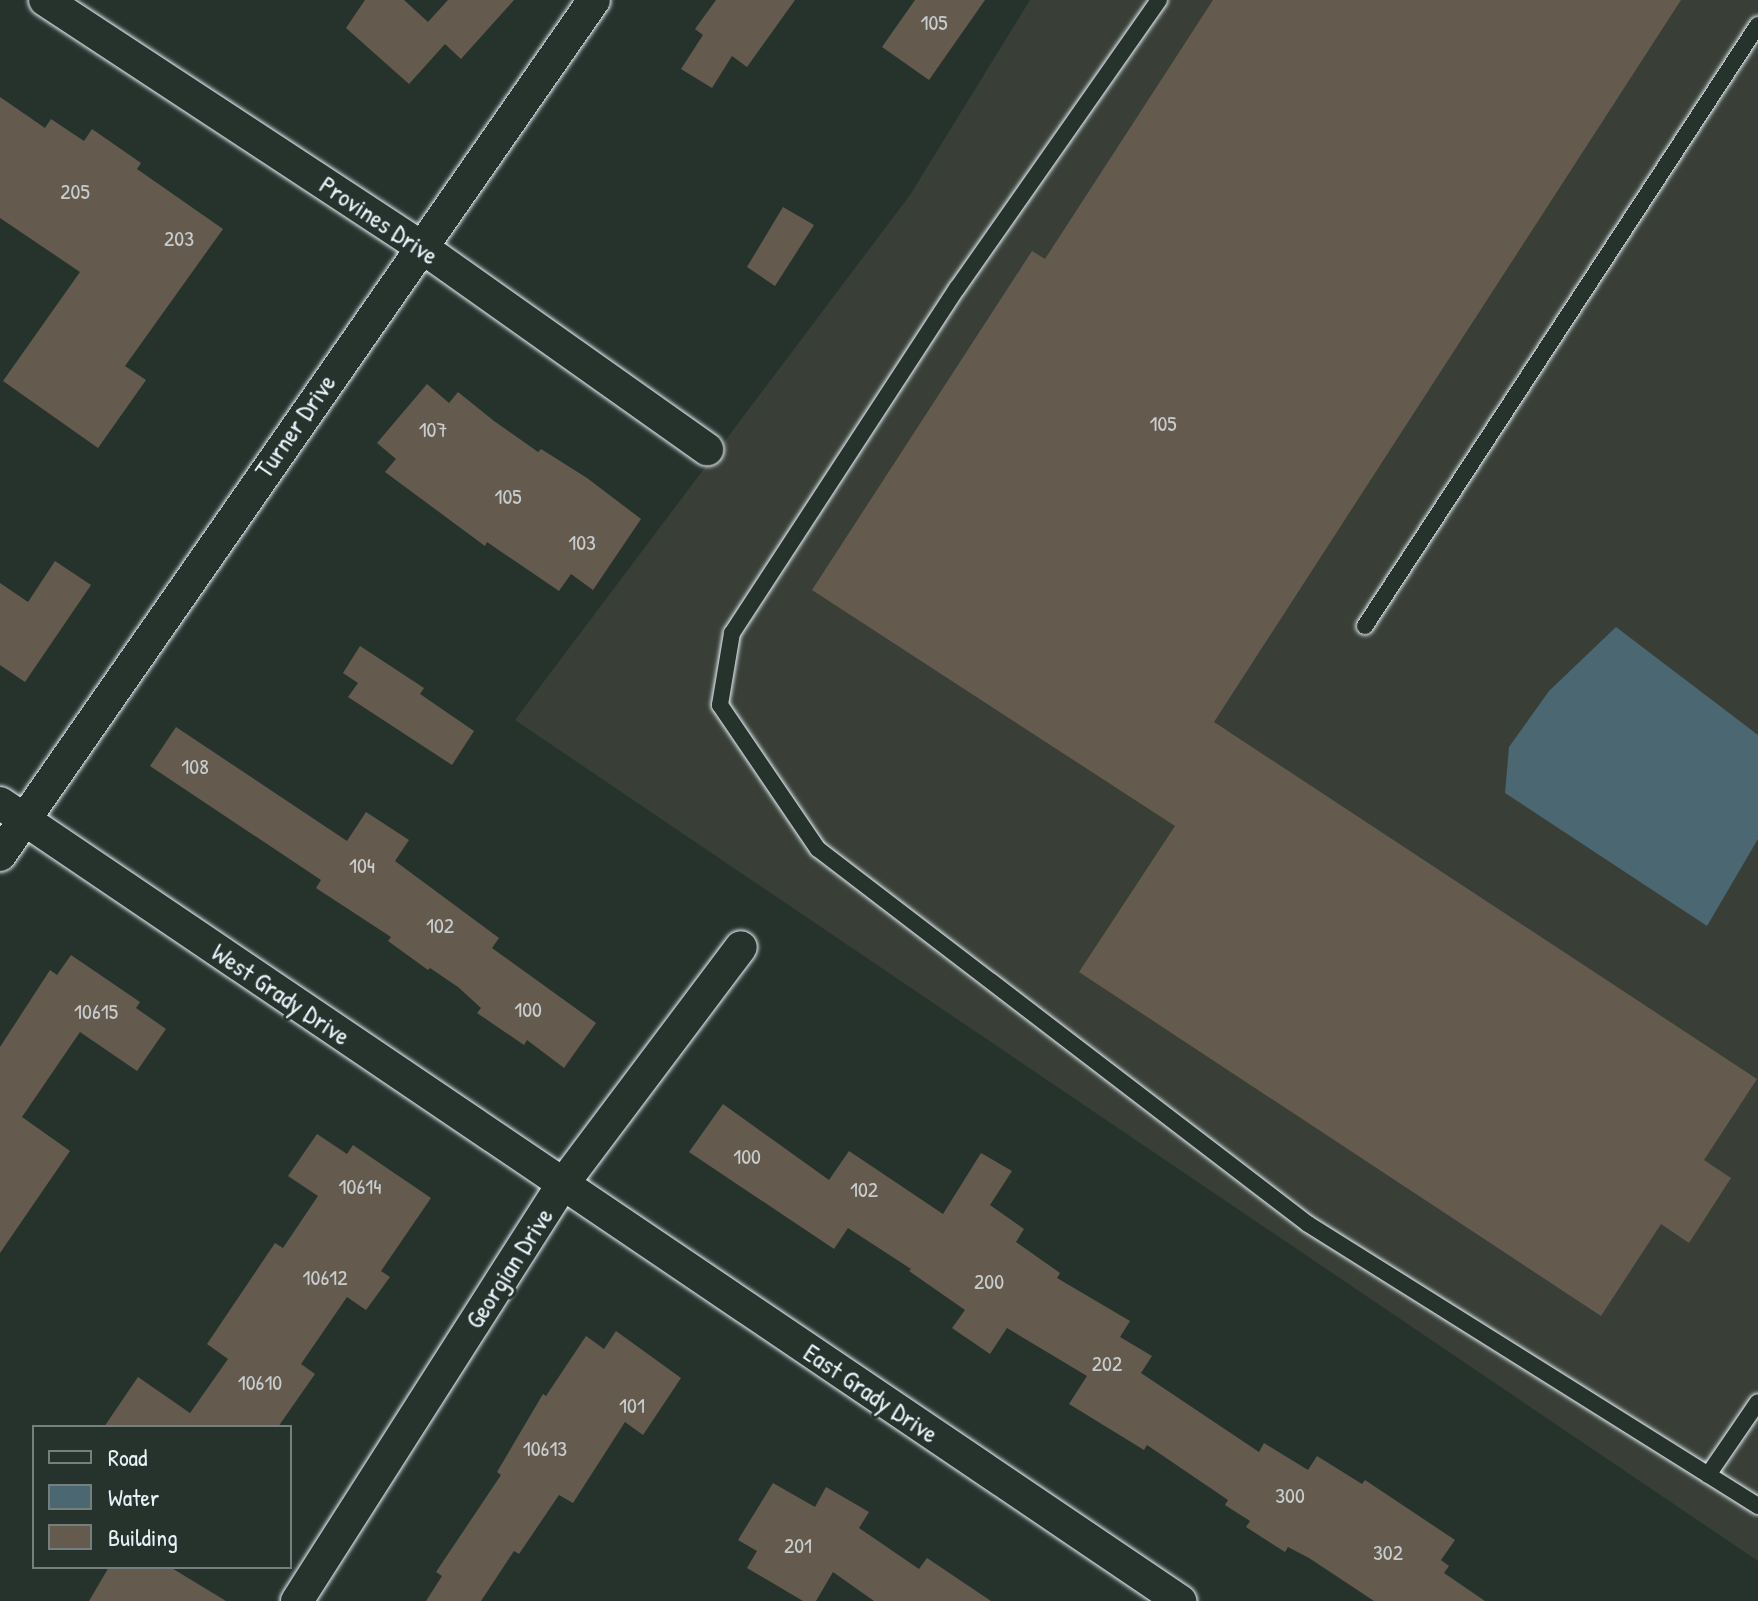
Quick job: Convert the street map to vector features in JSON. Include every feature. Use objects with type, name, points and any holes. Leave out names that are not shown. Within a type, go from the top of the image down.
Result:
[{"type":"street","name":"Provines Drive","points":[[45,0],[420,246],[707,449]]},
{"type":"street","name":"Turner Drive","points":[[0,855],[11,811],[594,0]]},
{"type":"street","name":"West Grady Drive","points":[[11,811],[563,1184]]},
{"type":"street","name":"Georgian Drive","points":[[297,1601],[563,1184],[741,947]]},
{"type":"street","name":"East Grady Drive","points":[[563,1184],[1135,1589],[1180,1601]]},
{"type":"lane","points":[[1159,0],[957,288],[732,633],[720,705],[818,849],[1308,1224],[1758,1506]]},
{"type":"lane","points":[[1365,626],[1758,25]]},
{"type":"lane","points":[[1708,1475],[1758,1402]]},
{"type":"shaded area","points":[[1030,0],[1758,0],[1758,1561],[515,720],[910,195]]},
{"type":"water","points":[[1616,627],[1758,735],[1758,839],[1707,926],[1505,793],[1509,747],[1549,691]]},
{"type":"building","points":[[365,0],[404,0],[428,22],[448,0],[514,0],[461,59],[445,44],[409,84],[346,28]]},
{"type":"building","points":[[716,0],[795,0],[747,67],[732,56],[712,88],[681,69],[703,35],[695,29]]},
{"type":"building","points":[[915,0],[985,0],[929,80],[882,47]]},
{"type":"building","points":[[1213,0],[1681,0],[1214,722],[1757,1079],[1704,1160],[1731,1178],[1689,1243],[1661,1224],[1601,1316],[1079,972],[1175,826],[812,590],[1032,251],[1045,259]]},
{"type":"building","points":[[0,97],[45,128],[51,119],[84,141],[92,129],[141,163],[137,169],[223,229],[125,366],[146,380],[98,448],[3,381],[80,272],[0,218]]},
{"type":"building","points":[[783,207],[814,225],[775,286],[747,267]]},
{"type":"building","points":[[427,384],[449,403],[458,392],[538,452],[541,449],[587,478],[641,519],[593,590],[571,574],[559,591],[487,542],[485,546],[385,472],[396,459],[377,443]]},
{"type":"building","points":[[55,561],[91,585],[25,682],[0,665],[0,583],[28,602]]},
{"type":"building","points":[[360,646],[424,688],[420,694],[474,731],[452,765],[348,697],[358,683],[343,673]]},
{"type":"building","points":[[176,727],[347,841],[366,812],[409,840],[395,861],[499,938],[492,948],[596,1023],[564,1068],[527,1040],[524,1045],[477,1013],[481,1008],[458,987],[430,968],[428,970],[388,941],[391,937],[316,888],[321,880],[150,766]]},
{"type":"building","points":[[71,955],[140,1002],[136,1008],[166,1029],[137,1071],[80,1032],[22,1117],[70,1151],[0,1253],[0,1047],[50,970],[57,975]]},
{"type":"building","points":[[723,1104],[829,1180],[849,1151],[943,1214],[981,1153],[1012,1171],[990,1205],[1024,1229],[1016,1242],[1060,1273],[1057,1278],[1130,1321],[1120,1337],[1152,1356],[1141,1373],[1259,1452],[1264,1443],[1308,1470],[1317,1456],[1362,1484],[1365,1480],[1455,1540],[1441,1560],[1449,1566],[1444,1573],[1485,1601],[1374,1601],[1309,1558],[1288,1547],[1285,1552],[1246,1527],[1250,1521],[1225,1505],[1228,1500],[1147,1445],[1144,1450],[1069,1404],[1087,1376],[1007,1328],[990,1354],[952,1328],[965,1310],[909,1271],[911,1269],[848,1228],[834,1249],[689,1152]]},
{"type":"building","points":[[317,1134],[347,1154],[353,1145],[431,1198],[381,1271],[390,1277],[366,1310],[347,1297],[301,1364],[315,1374],[279,1425],[105,1425],[138,1377],[190,1413],[228,1359],[207,1344],[275,1243],[283,1248],[318,1196],[288,1176]]},
{"type":"building","points":[[616,1331],[681,1378],[643,1435],[625,1422],[573,1503],[559,1495],[519,1554],[514,1551],[481,1601],[426,1601],[442,1576],[436,1572],[501,1475],[497,1472],[543,1394],[546,1396],[586,1336],[604,1349]]},
{"type":"building","points":[[773,1483],[815,1507],[826,1487],[869,1512],[859,1528],[919,1569],[927,1558],[991,1601],[874,1601],[833,1572],[816,1601],[803,1601],[747,1568],[757,1551],[738,1540]]},
{"type":"building","points":[[108,1569],[173,1569],[226,1601],[89,1601]]}]
